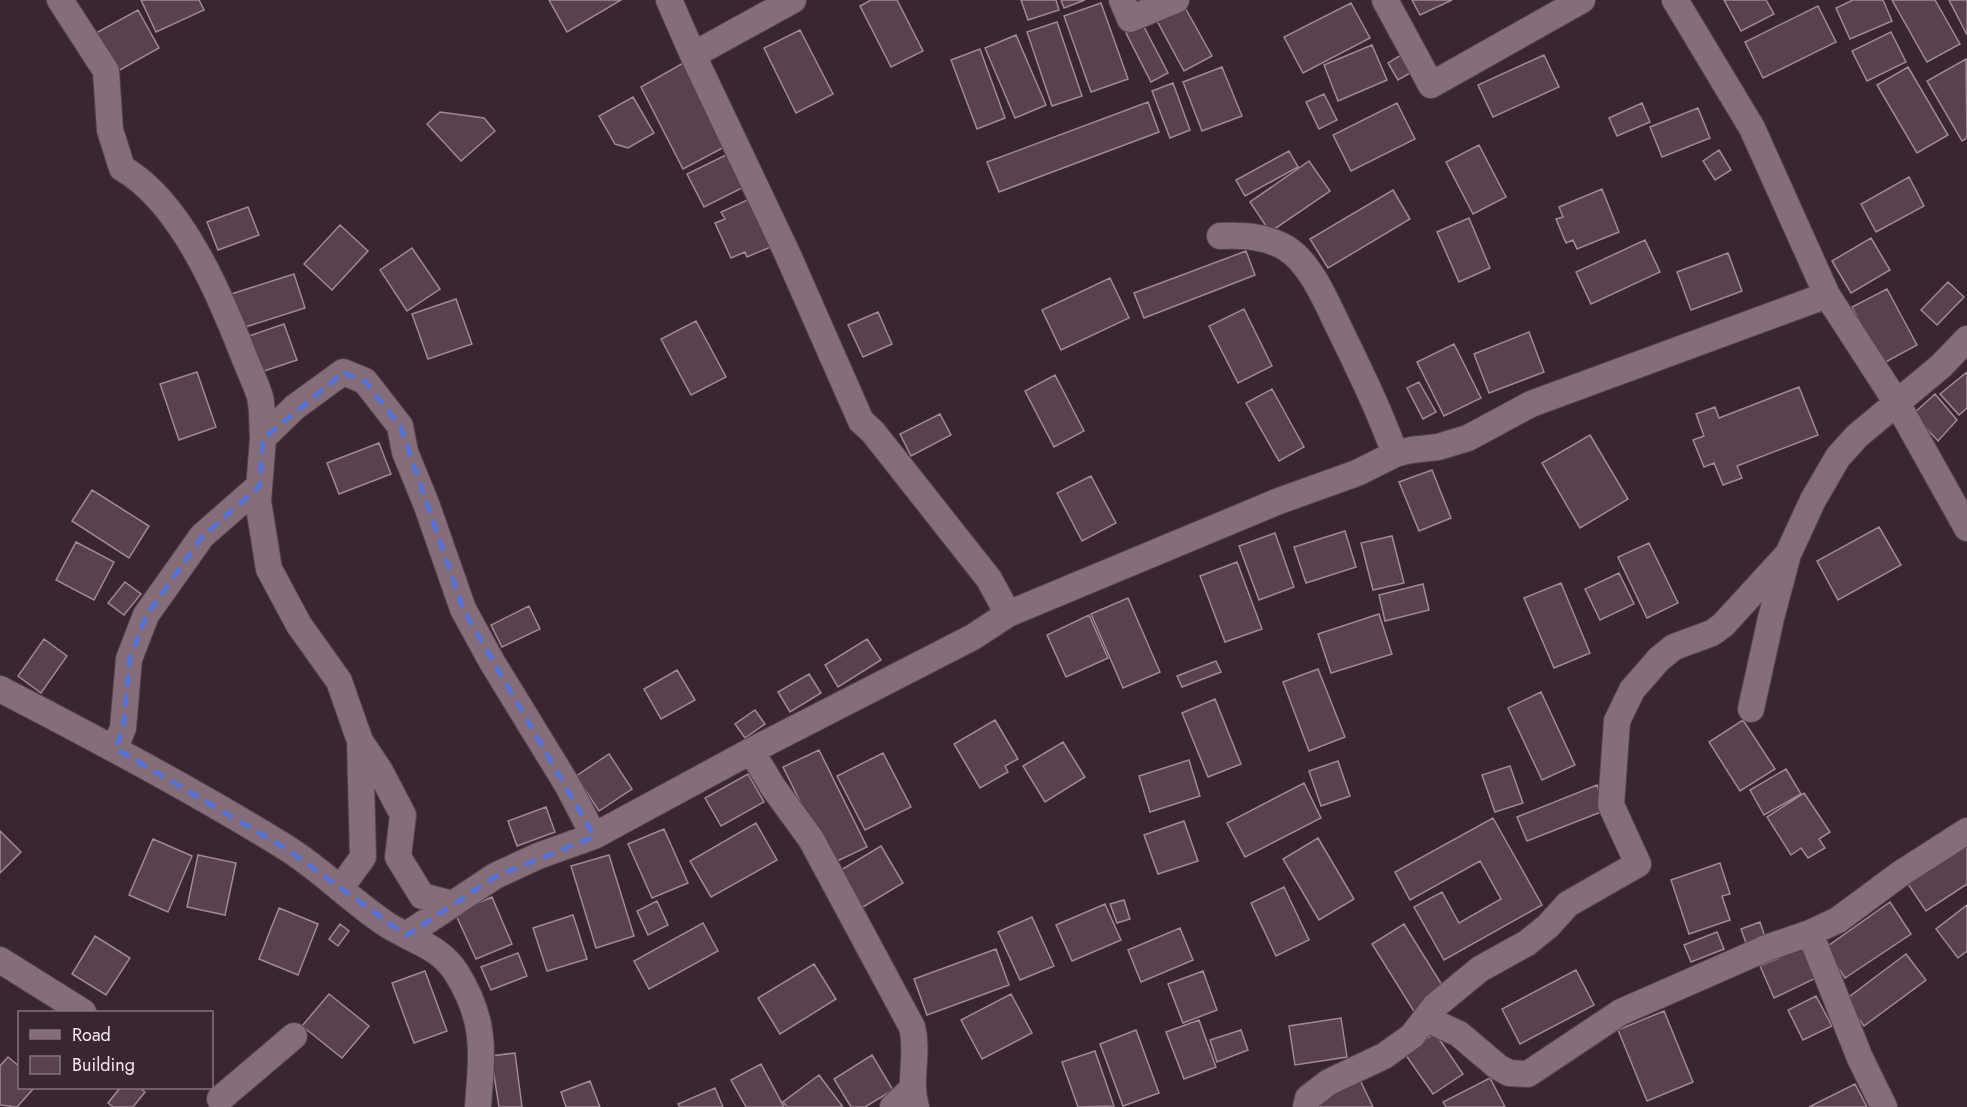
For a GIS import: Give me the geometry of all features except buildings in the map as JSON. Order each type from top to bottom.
[{"type":"street","points":[[60,0],[106,71],[110,130],[122,168],[137,177],[174,216],[210,277],[260,398],[263,438],[258,501],[269,569],[299,625],[339,681],[360,741],[380,771],[404,815],[398,857],[407,874],[422,896],[453,904]]},
{"type":"street","points":[[669,0],[787,253],[861,422],[873,432],[989,579],[1008,614]]},
{"type":"street","points":[[693,55],[793,0]]},
{"type":"street","points":[[1122,0],[1130,19],[1176,0]]},
{"type":"street","points":[[1385,0],[1431,85],[1582,0]]},
{"type":"street","points":[[1676,0],[1752,128],[1827,295],[1897,403],[1967,528]]},
{"type":"street","points":[[1220,236],[1240,235],[1261,238],[1286,248],[1301,261],[1321,291],[1381,416],[1395,454]]},
{"type":"street","points":[[406,935],[495,876],[538,856],[594,836],[751,751],[973,637],[1008,614],[1279,501],[1357,473],[1395,454],[1438,447],[1468,438],[1531,404],[1827,295]]},
{"type":"street","points":[[1751,709],[1788,554],[1813,500],[1838,457],[1857,436],[1941,366],[1967,339]]},
{"type":"street","points":[[263,438],[295,407],[343,372],[365,381],[399,426],[405,452],[427,506],[463,609],[492,662],[568,786],[594,836]]},
{"type":"street","points":[[115,748],[123,728],[129,659],[146,615],[202,537],[259,486]]},
{"type":"street","points":[[1306,1107],[1308,1098],[1329,1082],[1384,1056],[1412,1036],[1435,1006],[1480,969],[1527,943],[1548,926],[1568,904],[1638,864],[1611,805],[1617,721],[1632,690],[1659,659],[1674,647],[1712,633],[1722,625],[1788,554]]},
{"type":"street","points":[[0,689],[115,748],[288,849],[387,925],[437,951],[455,971],[475,1007],[483,1046],[478,1107]]},
{"type":"street","points":[[340,889],[363,857],[360,741]]},
{"type":"street","points":[[751,751],[773,787],[811,839],[912,1027],[916,1040],[915,1097],[892,1107]]},
{"type":"street","points":[[1427,1019],[1459,1034],[1498,1067],[1509,1073],[1528,1074],[1621,1012],[1769,947],[1810,933],[1838,920],[1900,874],[1967,831]]},
{"type":"street","points":[[1810,933],[1860,1058],[1884,1107]]},
{"type":"street","points":[[0,960],[81,1011]]},
{"type":"street","points":[[217,1098],[294,1036]]},
{"type":"highlighted area","points":[[343,372],[365,381],[400,426],[463,609],[594,836],[495,876],[406,935],[287,849],[115,748],[123,728],[129,659],[146,615],[202,536],[259,486],[263,438]]}]
